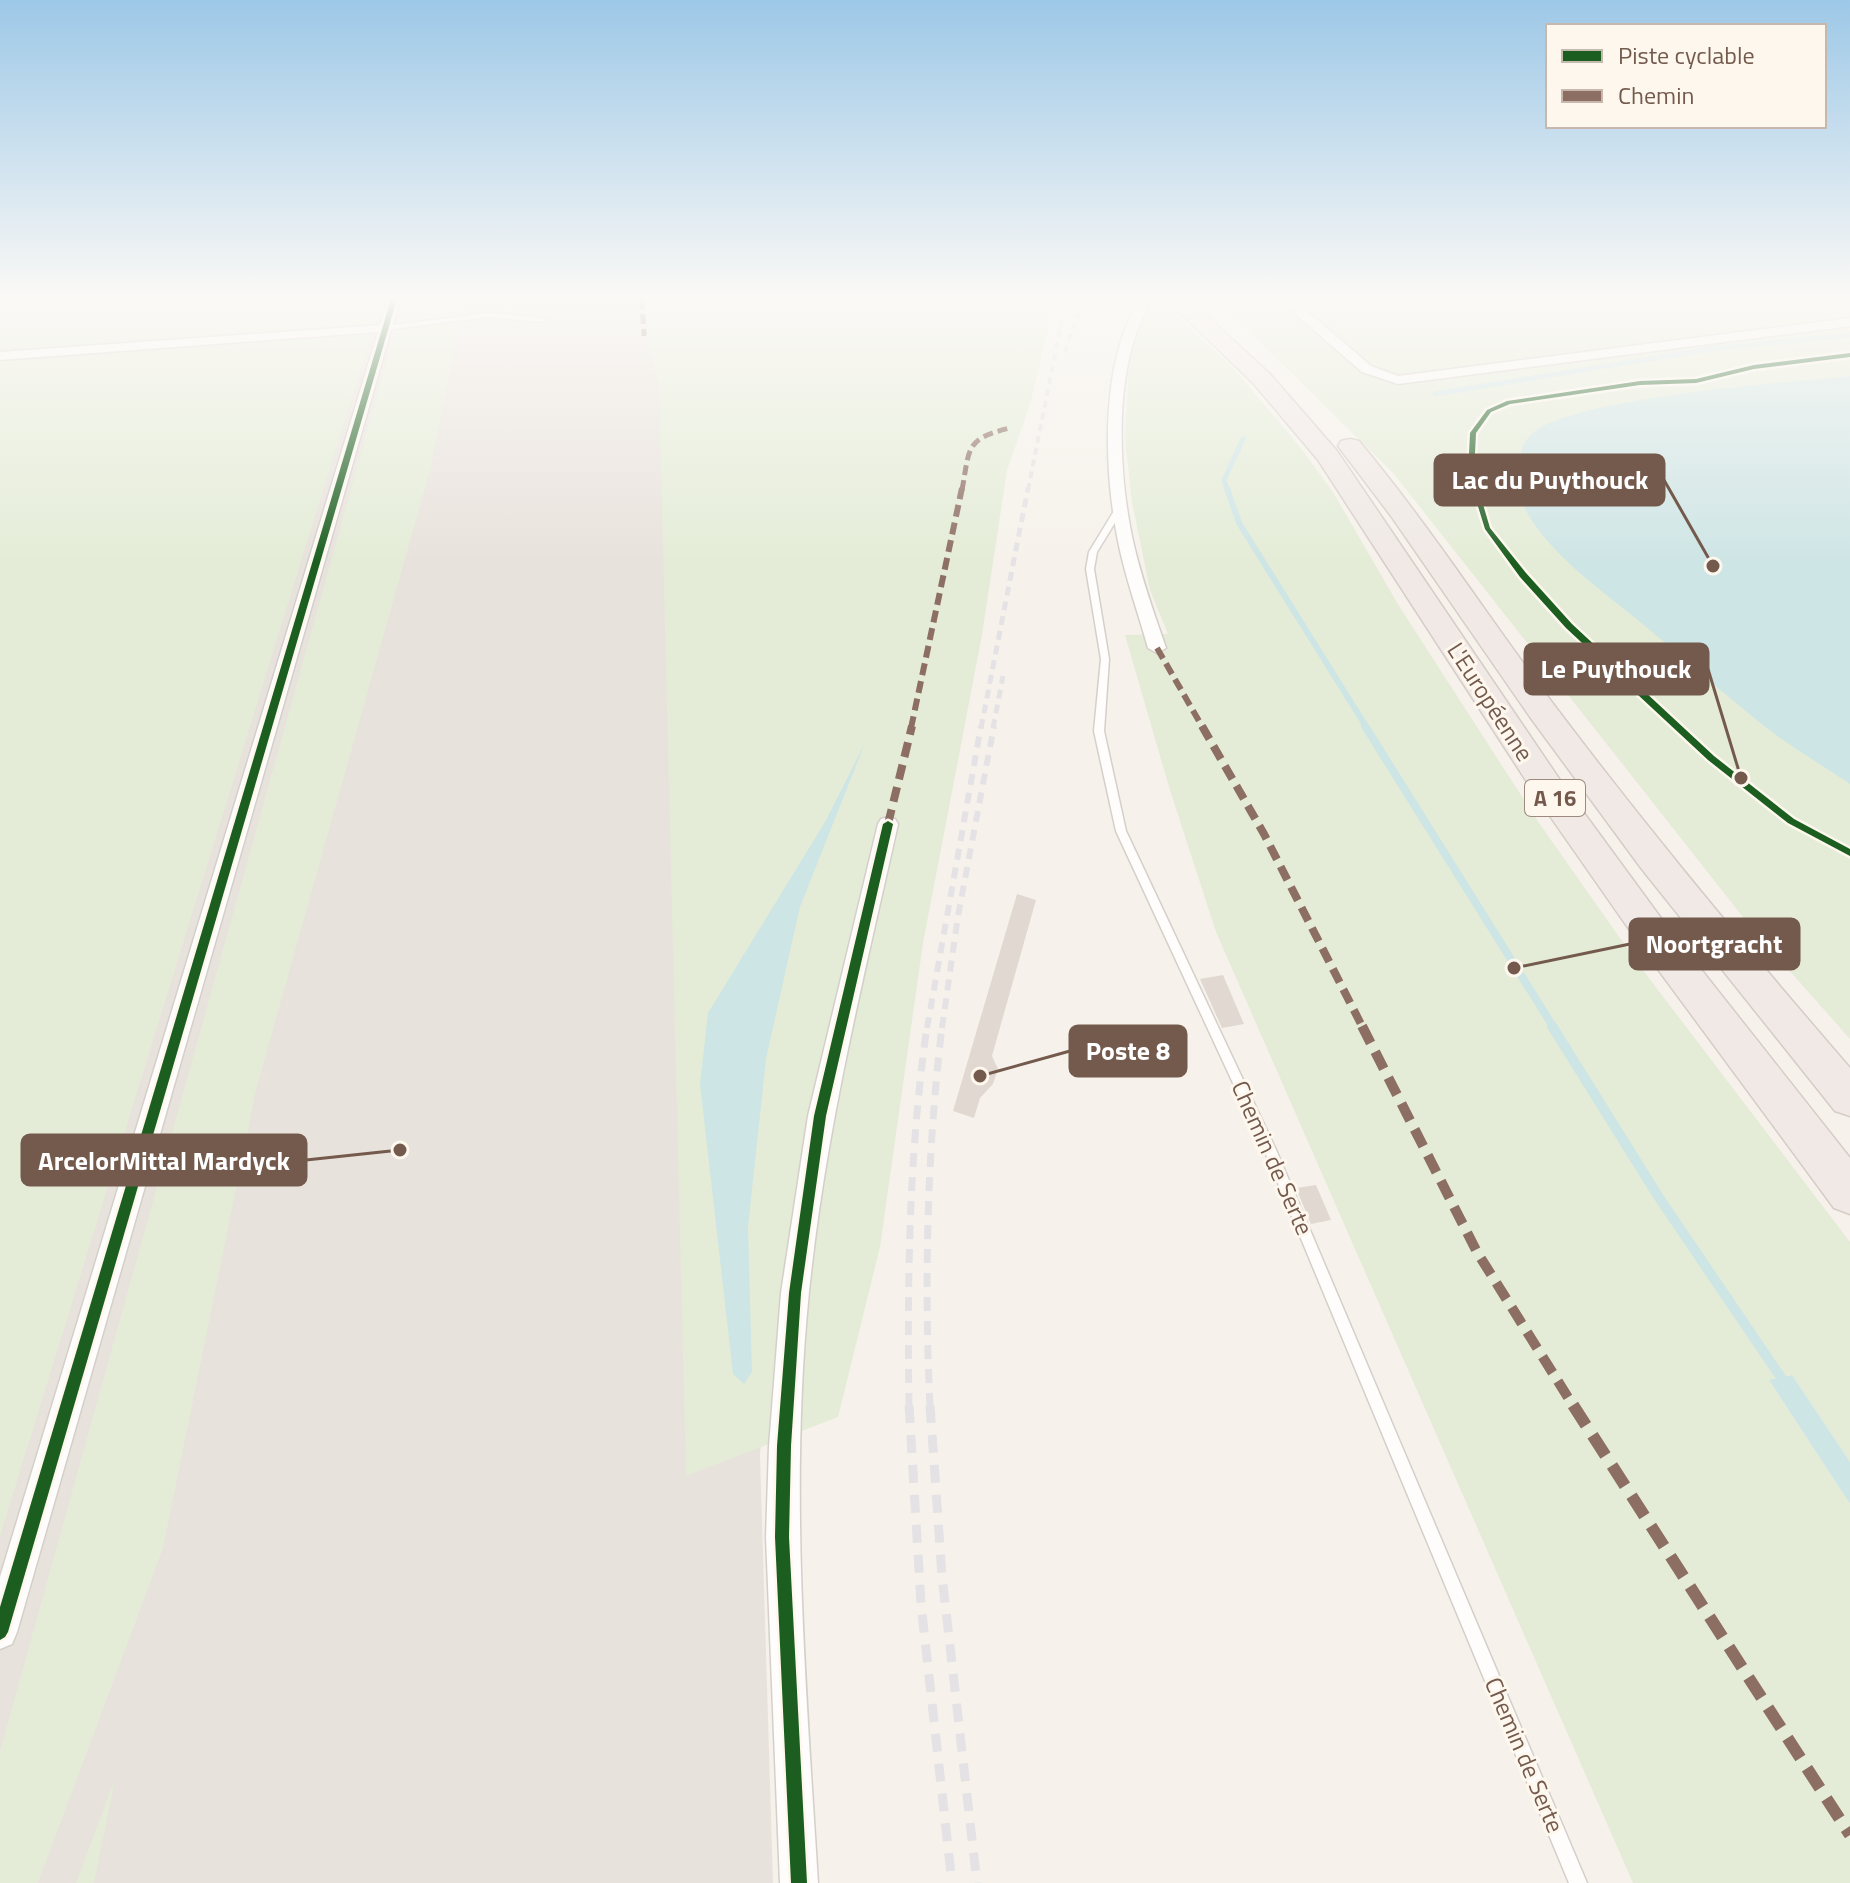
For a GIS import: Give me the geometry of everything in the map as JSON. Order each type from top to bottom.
[{"type":"highway","name":"L'Européenne","points":[[1270,387],[1328,456],[1380,530],[1487,700],[1598,860],[1850,1193]]},
{"type":"highway","name":"L'Européenne","points":[[1292,387],[1351,448],[1413,527],[1509,667],[1616,810],[1850,1098]]},
{"type":"street","points":[[0,1632],[368,387]]},
{"type":"street","points":[[1120,387],[1117,416],[1120,508],[1135,579],[1157,648]]},
{"type":"street","points":[[799,1883],[782,1537],[784,1446],[795,1293],[812,1159],[825,1087],[888,824]]},
{"type":"lane","name":"Chemin de Serte","points":[[1120,508],[1114,523],[1093,552],[1090,569],[1105,659],[1099,731],[1121,831],[1271,1152],[1578,1883]]},
{"type":"shaded area","points":[[0,387],[1010,387],[778,1261],[760,1455],[773,1883],[0,1883]]},
{"type":"shaded area","points":[[1850,387],[1850,784],[1764,726],[1565,560],[1529,516],[1521,497],[1518,476],[1520,454],[1530,436],[1551,423],[1586,411],[1631,402],[1732,388]]},
{"type":"shaded area","points":[[865,743],[800,907],[766,1059],[748,1227],[752,1372],[744,1384],[733,1374],[700,1084],[708,1013],[825,822]]},
{"type":"shaded area","points":[[1792,1375],[1850,1462],[1850,1504],[1769,1380]]},
{"type":"green space","points":[[0,387],[355,387],[0,1536]]},
{"type":"green space","points":[[380,387],[447,387],[431,466],[256,1090],[163,1548],[38,1883],[0,1883],[0,1751]]},
{"type":"green space","points":[[659,387],[1034,387],[1007,470],[982,635],[923,943],[880,1247],[838,1417],[686,1476]]},
{"type":"green space","points":[[1128,387],[1249,387],[1333,492],[1399,606],[1539,823],[1639,965],[1850,1242],[1850,1462],[1792,1375],[1769,1380],[1850,1504],[1850,1883],[1633,1883],[1216,932],[1169,787],[1125,635],[1168,634],[1150,590],[1132,502],[1125,438]]},
{"type":"green space","points":[[1306,387],[1850,387],[1850,1039],[1750,926],[1394,474]]},
{"type":"green space","points":[[115,1779],[94,1883],[76,1883]]},
{"type":"building","points":[[1017,894],[1036,900],[992,1056],[998,1069],[993,1084],[980,1098],[974,1118],[953,1111]]},
{"type":"building","points":[[1223,975],[1244,1024],[1222,1028],[1200,979]]},
{"type":"building","points":[[1316,1185],[1331,1220],[1311,1224],[1296,1188]]},
{"type":"waterway","points":[[1435,394],[1479,387]]},
{"type":"waterway","points":[[1227,490],[1224,480],[1243,439]]},
{"type":"waterway","points":[[1227,488],[1239,523],[1367,728]]},
{"type":"waterway","points":[[1365,726],[1554,1028]]},
{"type":"waterway","points":[[1552,1026],[1658,1196],[1786,1385]]},
{"type":"railway","points":[[1028,490],[1049,387]]},
{"type":"railway","points":[[981,728],[1028,488]]},
{"type":"railway","points":[[993,728],[1003,676]]},
{"type":"railway","points":[[927,1028],[981,726]]},
{"type":"railway","points":[[942,1028],[958,916],[994,726]]},
{"type":"railway","points":[[909,1407],[910,1216],[916,1121],[927,1026]]},
{"type":"railway","points":[[930,1407],[928,1216],[942,1026]]},
{"type":"railway","points":[[909,1405],[921,1604],[952,1883]]},
{"type":"railway","points":[[930,1405],[942,1576],[977,1883]]},
{"type":"marked path","points":[[888,824],[932,641],[970,448],[982,435],[1010,428]]},
{"type":"marked path","points":[[1157,648],[1264,834],[1477,1252],[1661,1546],[1850,1835]]},
{"type":"cycle path","points":[[0,1632],[368,387]]},
{"type":"cycle path","points":[[1613,387],[1509,402],[1489,411],[1473,433],[1471,474],[1487,528],[1523,575],[1569,626],[1711,758],[1791,821],[1850,853]]},
{"type":"cycle path","points":[[799,1883],[782,1537],[784,1446],[795,1293],[820,1116],[888,824]]},
{"type":"place","name":"Lac du Puythouck","points":[[1713,566]]},
{"type":"place","name":"Le Puythouck","points":[[1741,778]]},
{"type":"place","name":"Noortgracht","points":[[1514,968]]},
{"type":"place","name":"Poste 8","points":[[980,1076]]},
{"type":"place","name":"ArcelorMittal Mardyck","points":[[400,1150]]}]
